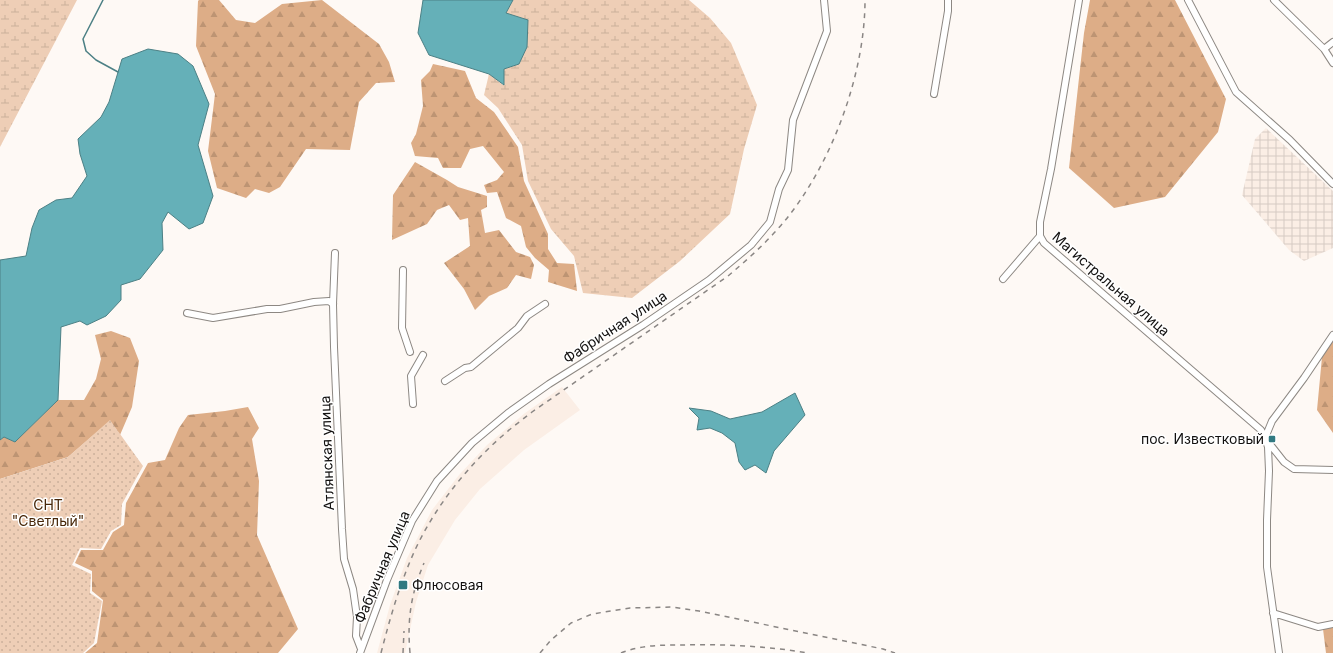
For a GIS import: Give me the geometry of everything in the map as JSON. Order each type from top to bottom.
[{"type":"street","name":"Фабричная улица","points":[[361,651],[387,580],[412,521],[437,481],[472,443],[508,413],[548,384],[643,325],[709,280],[751,246],[770,222],[779,189],[788,170],[793,120],[827,31],[824,0]]},
{"type":"street","points":[[934,94],[948,11],[948,0]]},
{"type":"street","name":"Магистральная улица","points":[[1079,0],[1051,169],[1040,222],[1040,236],[1044,243],[1261,430],[1268,447],[1267,567],[1279,653]]},
{"type":"street","points":[[1188,0],[1236,92],[1290,140],[1333,184]]},
{"type":"street","points":[[1274,0],[1324,49],[1333,63]]},
{"type":"street","points":[[1324,49],[1333,42]]},
{"type":"street","points":[[1003,279],[1040,236]]},
{"type":"street","name":"Атлянская улица","points":[[335,253],[333,304],[344,560],[352,589],[357,617],[356,636],[361,651]]},
{"type":"street","points":[[403,270],[402,328],[410,352]]},
{"type":"street","points":[[187,313],[214,318],[267,309],[280,309],[314,302],[329,301],[333,304]]},
{"type":"street","points":[[445,381],[465,368],[471,367],[518,328],[527,316],[545,304]]},
{"type":"street","points":[[1333,335],[1304,378],[1272,421],[1265,438],[1284,462],[1294,469],[1333,470]]},
{"type":"street","points":[[413,404],[411,376],[423,355]]},
{"type":"street","points":[[1273,614],[1318,627],[1333,624]]},
{"type":"shaded area","points":[[1266,128],[1333,191],[1333,248],[1304,261],[1289,250],[1242,195],[1255,139]]},
{"type":"shaded area","points":[[562,387],[580,410],[524,450],[480,489],[455,520],[428,565],[416,602],[405,653],[377,653],[390,605],[407,558],[432,510],[459,475],[487,445],[525,413]]},
{"type":"green space","points":[[0,0],[77,0],[0,147]]},
{"type":"green space","points":[[199,0],[219,0],[236,20],[255,23],[282,4],[322,0],[379,44],[389,62],[395,82],[376,83],[359,102],[350,150],[306,149],[280,187],[269,193],[255,189],[246,198],[217,188],[208,151],[215,94],[196,46]]},
{"type":"green space","points":[[513,0],[689,0],[710,18],[731,43],[757,105],[744,149],[730,214],[680,261],[632,298],[583,293],[574,256],[551,229],[528,181],[522,145],[498,108],[484,95],[489,74],[503,85],[504,69],[519,64],[506,13]]},
{"type":"green space","points":[[1090,0],[1175,0],[1226,99],[1218,132],[1165,197],[1114,208],[1069,168],[1084,33]]},
{"type":"green space","points":[[433,64],[465,71],[476,98],[494,112],[518,147],[524,181],[548,234],[548,249],[557,263],[574,264],[577,291],[548,282],[549,270],[535,258],[526,247],[521,226],[506,218],[497,192],[487,193],[484,185],[497,180],[504,172],[483,146],[470,149],[461,168],[443,168],[438,158],[415,156],[411,143],[416,134],[423,106],[421,80],[430,71]]},
{"type":"green space","points":[[415,162],[458,187],[487,196],[487,207],[481,210],[485,233],[499,230],[516,252],[530,257],[534,265],[531,279],[516,275],[507,288],[489,296],[475,310],[464,289],[444,263],[470,246],[468,218],[460,220],[449,205],[437,210],[427,224],[392,240],[393,195]]},
{"type":"green space","points":[[111,331],[130,338],[139,361],[132,407],[120,435],[110,421],[68,457],[0,479],[0,440],[4,437],[15,442],[58,400],[84,400],[96,379],[101,359],[95,335]]},
{"type":"green space","points":[[1333,341],[1333,433],[1317,410],[1322,357]]},
{"type":"green space","points":[[248,407],[259,428],[252,439],[259,481],[257,535],[298,629],[278,653],[85,653],[97,643],[103,600],[92,591],[92,571],[75,563],[81,550],[103,550],[113,532],[124,525],[126,503],[148,463],[165,460],[179,428],[188,415]]},
{"type":"green space","name":"СНТ \"Светлый\"","points":[[110,420],[143,466],[122,504],[121,525],[111,531],[101,549],[80,548],[72,565],[91,574],[90,593],[102,601],[94,643],[83,653],[0,653],[0,479],[68,457]]},
{"type":"green space","points":[[1333,625],[1333,653],[1326,653],[1323,629]]},
{"type":"water","points":[[423,0],[513,0],[506,13],[528,20],[527,47],[519,64],[504,69],[504,85],[489,74],[429,55],[418,33]]},
{"type":"water","points":[[148,49],[178,54],[193,66],[209,104],[198,145],[213,196],[203,223],[189,229],[168,212],[162,223],[163,250],[140,279],[121,285],[121,300],[106,316],[87,325],[80,321],[61,327],[58,400],[15,442],[4,437],[0,440],[0,260],[26,256],[32,228],[39,210],[56,200],[72,198],[87,176],[80,154],[78,139],[101,117],[109,102],[122,59]]},
{"type":"water","points":[[795,393],[805,415],[774,451],[766,473],[755,465],[745,470],[739,462],[735,443],[722,433],[710,428],[697,430],[699,418],[689,408],[711,411],[730,419],[762,412]]},
{"type":"waterway","points":[[103,0],[83,39],[86,51],[96,60],[118,72]]},
{"type":"railway","points":[[381,653],[405,575],[423,534],[452,489],[488,449],[532,412],[728,276],[783,223],[816,175],[842,118],[852,88],[859,58],[865,0]]},
{"type":"railway","points":[[410,653],[409,629],[411,607],[416,585],[424,563]]},
{"type":"railway","points":[[540,653],[551,640],[571,623],[592,614],[630,608],[672,607],[699,611],[883,649],[895,653]]},
{"type":"railway","points":[[403,653],[404,631]]},
{"type":"railway","points":[[621,653],[636,648],[667,645],[730,645],[808,653]]},
{"type":"place","name":"пос. Известковый","points":[[1272,439]]},
{"type":"place","name":"Флюсовая","points":[[403,585]]}]
